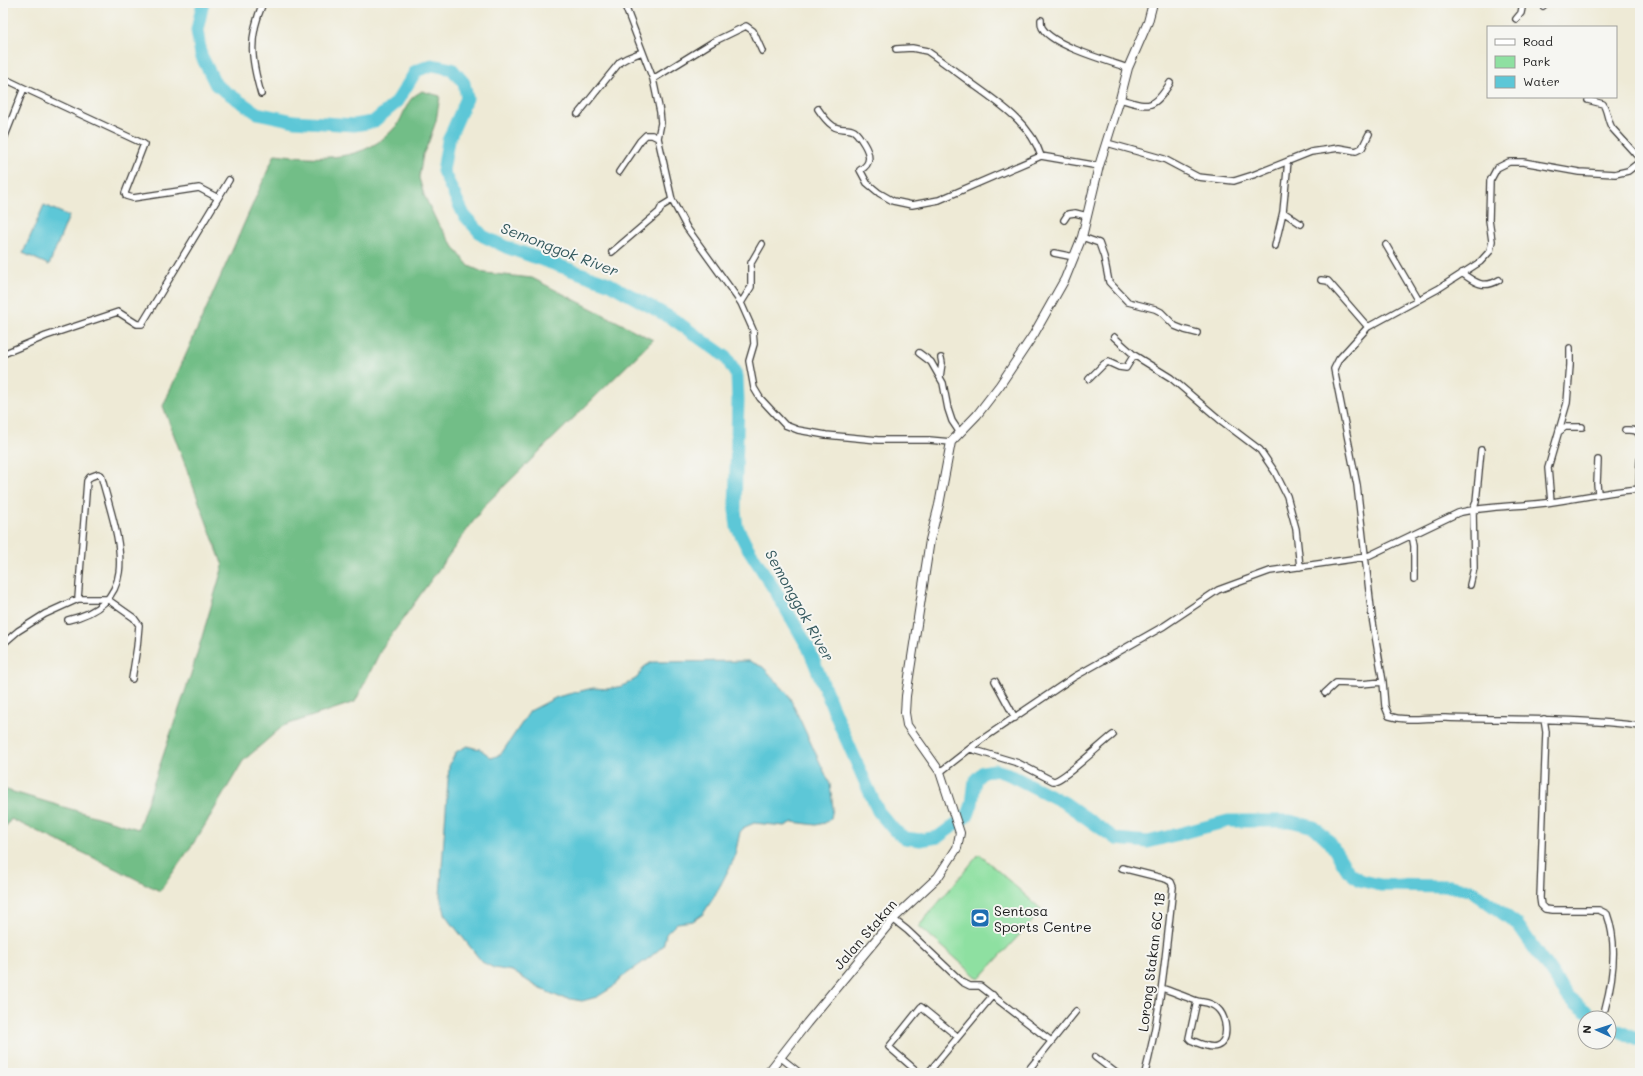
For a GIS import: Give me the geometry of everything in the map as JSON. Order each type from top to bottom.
[{"type":"main road","points":[[951,442],[977,415],[1000,385],[1034,334],[1065,279],[1082,238],[1099,166],[1128,68],[1148,22],[1153,3]]},
{"type":"main road","name":"Jalan Stakan","points":[[768,1073],[893,919],[938,876],[957,848],[960,833],[940,772],[907,725],[905,713],[906,696],[930,540],[939,505],[951,442]]},
{"type":"street","points":[[261,94],[254,69],[252,40],[256,19],[263,3]]},
{"type":"street","points":[[624,3],[653,79],[661,123],[658,138],[672,200],[691,234],[741,303],[753,330],[754,344],[749,361],[754,388],[760,398],[784,425],[798,430],[826,435],[878,440],[928,440],[951,442]]},
{"type":"street","points":[[1516,19],[1521,13],[1523,3]]},
{"type":"street","points":[[1041,20],[1042,29],[1047,34],[1068,47],[1128,68]]},
{"type":"street","points":[[653,79],[713,42],[746,26],[753,30],[762,51]]},
{"type":"street","points":[[896,49],[912,48],[926,51],[996,101],[1025,127],[1038,146],[1041,156]]},
{"type":"street","points":[[578,114],[620,62],[642,52]]},
{"type":"street","points":[[3,78],[144,144],[125,194],[126,196],[133,198],[199,188],[218,198]]},
{"type":"street","points":[[1120,99],[1144,106],[1150,105],[1164,93],[1170,84]]},
{"type":"street","points":[[3,142],[24,88]]},
{"type":"street","points":[[1588,100],[1603,104],[1607,111],[1608,122],[1640,160],[1637,164],[1628,171],[1615,174],[1579,172],[1523,162],[1509,162],[1497,168],[1490,181],[1489,220],[1492,241],[1490,252],[1480,262],[1418,300],[1368,327],[1339,359],[1334,369],[1357,485],[1372,617],[1383,682],[1385,706],[1389,716],[1399,720],[1435,717],[1544,719],[1602,721],[1640,726]]},
{"type":"street","points":[[818,109],[832,126],[839,129],[849,129],[854,131],[860,138],[869,152],[870,160],[865,167],[860,170],[867,184],[893,201],[912,205],[939,200],[1041,156],[1099,166]]},
{"type":"street","points":[[1107,143],[1164,159],[1198,177],[1234,181],[1311,152],[1339,148],[1356,151],[1362,148],[1369,134]]},
{"type":"street","points":[[619,172],[640,141],[646,135],[652,135],[658,138]]},
{"type":"street","points":[[1275,246],[1283,212],[1288,161]]},
{"type":"street","points":[[3,354],[46,336],[118,312],[137,324],[142,324],[229,180]]},
{"type":"street","points":[[612,252],[659,212],[662,206],[672,200]]},
{"type":"street","points":[[1283,212],[1301,224]]},
{"type":"street","points":[[1064,220],[1068,214],[1072,213],[1087,216]]},
{"type":"street","points":[[1082,238],[1099,243],[1110,282],[1114,289],[1128,302],[1155,309],[1161,312],[1175,326],[1197,333]]},
{"type":"street","points":[[741,303],[751,287],[751,263],[762,244]]},
{"type":"street","points":[[1386,245],[1418,300]]},
{"type":"street","points":[[1054,253],[1074,257]]},
{"type":"street","points":[[1462,273],[1472,281],[1479,284],[1490,285],[1499,280]]},
{"type":"street","points":[[1321,280],[1328,281],[1368,327]]},
{"type":"street","points":[[1114,337],[1134,355],[1171,378],[1219,419],[1260,450],[1275,472],[1288,496],[1296,529],[1300,567]]},
{"type":"street","points":[[1551,502],[1548,468],[1567,403],[1570,348]]},
{"type":"street","points":[[919,353],[931,362],[940,377],[943,383],[948,409],[952,420],[960,433]]},
{"type":"street","points":[[1089,379],[1108,362],[1119,367],[1126,368],[1134,355]]},
{"type":"street","points":[[940,377],[942,363],[941,358]]},
{"type":"street","points":[[1560,431],[1565,427],[1582,427]]},
{"type":"street","points":[[1625,430],[1635,430],[1639,433],[1640,437]]},
{"type":"street","points":[[1470,586],[1474,568],[1473,510],[1476,502],[1481,450]]},
{"type":"street","points":[[1598,460],[1598,493]]},
{"type":"street","points":[[940,772],[981,740],[1074,677],[1164,626],[1218,590],[1270,571],[1366,557],[1458,513],[1473,510],[1551,502],[1598,493],[1640,489],[1640,460]]},
{"type":"street","points":[[68,620],[83,616],[98,608],[113,594],[120,574],[118,545],[100,475],[96,474],[88,478],[87,481],[78,599]]},
{"type":"street","points":[[1412,535],[1414,542],[1414,579]]},
{"type":"street","points":[[3,644],[18,631],[45,614],[78,599],[107,599],[134,618],[139,625],[132,679]]},
{"type":"street","points":[[995,681],[1015,718]]},
{"type":"street","points":[[1325,692],[1336,683],[1361,684],[1383,682]]},
{"type":"street","points":[[1544,719],[1546,732],[1540,898],[1541,905],[1545,909],[1599,910],[1607,914],[1612,927],[1613,958],[1610,991],[1605,1009]]},
{"type":"street","points":[[971,749],[1018,763],[1053,780],[1058,780],[1068,774],[1113,735]]},
{"type":"street","name":"Lorong Stakan 6C 1B","points":[[1122,868],[1166,879],[1171,882],[1173,887],[1162,988],[1153,1042],[1145,1073]]},
{"type":"street","points":[[893,919],[907,930],[962,982],[970,986],[980,986],[1051,1041]]},
{"type":"street","points":[[1162,988],[1197,1001],[1208,1002],[1217,1008],[1223,1017],[1226,1028],[1223,1041],[1218,1046],[1212,1047],[1189,1038],[1197,1001]]},
{"type":"street","points":[[928,1073],[992,995]]},
{"type":"street","points":[[919,1073],[889,1047],[921,1007],[958,1037]]},
{"type":"street","points":[[1026,1073],[1076,1011]]},
{"type":"street","points":[[780,1057],[800,1073]]},
{"type":"street","points":[[1095,1057],[1116,1073]]},
{"type":"green space","points":[[422,91],[440,96],[436,121],[423,154],[419,178],[424,195],[437,222],[469,266],[485,273],[532,278],[653,340],[485,505],[382,648],[355,702],[283,726],[243,761],[199,835],[160,891],[11,819],[3,831],[3,789],[138,829],[191,674],[223,566],[163,406],[275,154],[308,157],[340,156],[356,153],[371,147],[384,138],[397,125],[410,101]]},
{"type":"green space","name":"Sentosa Sports Centre","points":[[979,854],[1042,910],[979,979],[919,926]]},
{"type":"water","points":[[44,205],[69,216],[49,265],[23,253]]},
{"type":"water","points":[[749,661],[763,667],[788,694],[830,784],[833,808],[831,818],[825,823],[816,825],[793,822],[785,826],[754,823],[745,827],[740,832],[734,859],[717,892],[703,914],[693,921],[677,923],[666,934],[663,946],[621,978],[613,987],[597,997],[582,1001],[559,997],[539,988],[512,971],[494,968],[482,962],[446,916],[440,896],[449,766],[456,752],[467,746],[480,749],[492,758],[501,754],[530,711],[557,697],[593,688],[607,689],[623,686],[637,678],[644,667],[652,662]]},
{"type":"waterway","name":"Semonggok River","points":[[203,3],[197,30],[201,55],[216,85],[257,113],[294,121],[354,125],[373,122],[396,103],[416,71],[432,65],[452,69],[464,83],[467,98],[448,141],[443,171],[464,215],[483,236],[506,247],[608,283],[673,319],[726,357],[737,376],[738,400],[735,510],[737,527],[746,545],[776,592],[808,647],[839,723],[878,811],[894,830],[905,838],[920,840],[938,837],[968,815],[972,804],[975,780],[983,772],[995,770],[1008,774],[1065,803],[1116,839],[1148,842],[1228,821],[1290,821],[1314,827],[1329,841],[1348,871],[1359,880],[1380,885],[1449,886],[1471,890],[1517,924],[1569,998],[1585,1010]]},
{"type":"waterway","name":"Semonggok River","points":[[1617,1030],[1640,1041]]},
{"type":"place","name":"Sentosa Sports Centre","points":[[980,918]]}]
